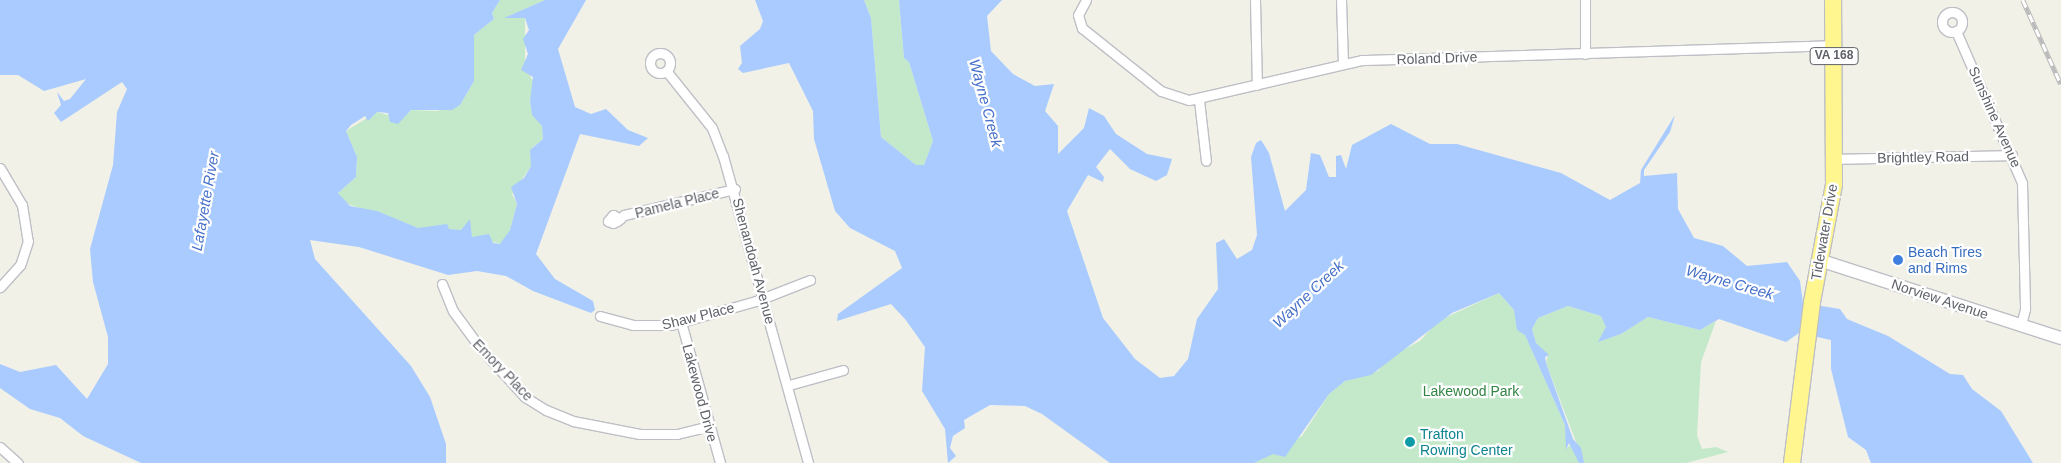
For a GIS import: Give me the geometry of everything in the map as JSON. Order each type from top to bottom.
[{"type":"highway","name":"Tidewater Drive","points":[[1792,463],[1812,302],[1835,160],[1833,0]]},
{"type":"street","name":"Roland Drive","points":[[1086,0],[1078,15],[1082,28],[1162,91],[1199,100],[1343,63],[1834,45]]},
{"type":"street","points":[[1255,0],[1257,85]]},
{"type":"street","points":[[1341,0],[1343,63]]},
{"type":"street","points":[[1585,0],[1585,54]]},
{"type":"street","name":"Sunshine Avenue","points":[[1956,31],[2012,155],[2022,183],[2025,310],[2021,325]]},
{"type":"street","name":"Shenandoah Avenue","points":[[668,73],[712,128],[734,189],[789,385],[808,463]]},
{"type":"street","points":[[1199,100],[1206,161]]},
{"type":"street","name":"Brightley Road","points":[[1835,160],[2012,155]]},
{"type":"street","points":[[0,168],[22,205],[28,241],[20,265],[0,287]]},
{"type":"street","name":"Pamela Place","points":[[620,219],[734,189]]},
{"type":"street","name":"Norview Avenue","points":[[1819,260],[2061,338]]},
{"type":"street","name":"Shaw Place","points":[[600,316],[646,326],[681,322],[810,280]]},
{"type":"street","name":"Emory Place","points":[[442,284],[453,311],[481,350],[525,397],[546,410],[573,421],[640,434],[677,434],[709,426]]},
{"type":"street","name":"Lakewood Drive","points":[[681,322],[720,463]]},
{"type":"street","points":[[789,385],[843,370]]},
{"type":"street","points":[[0,447],[18,463]]},
{"type":"green space","points":[[500,0],[545,0],[507,17],[525,17],[525,66],[534,83],[530,101],[532,114],[542,126],[543,139],[532,148],[531,166],[512,194],[517,204],[510,230],[501,244],[472,237],[470,223],[461,230],[418,228],[345,203],[338,193],[356,177],[357,157],[346,131],[377,112],[402,119],[411,110],[437,111],[460,105],[474,81],[474,35],[494,19],[492,13]]},
{"type":"green space","points":[[864,0],[899,0],[904,58],[909,62],[933,141],[924,165],[916,165],[881,137],[871,18]]},
{"type":"green space","name":"Lakewood Park","points":[[1499,293],[1514,310],[1565,425],[1567,448],[1571,444],[1579,463],[1254,463],[1302,436],[1329,394],[1345,381],[1378,371],[1386,359],[1420,341],[1438,321]]},
{"type":"green space","points":[[1568,306],[1601,316],[1607,327],[1599,341],[1621,334],[1648,317],[1700,330],[1716,321],[1701,362],[1697,435],[1702,449],[1716,447],[1728,452],[1686,463],[1584,463],[1546,363],[1548,355],[1536,343],[1532,329],[1538,318]]},
{"type":"water","name":"Lafayette River","points":[[0,0],[500,0],[492,13],[494,19],[474,35],[474,81],[460,105],[452,110],[411,110],[398,124],[390,122],[388,113],[377,112],[368,121],[365,116],[351,125],[346,131],[357,157],[356,177],[338,193],[350,206],[377,211],[418,228],[447,224],[449,229],[461,230],[470,219],[472,237],[489,234],[493,243],[500,244],[510,230],[517,204],[511,187],[524,178],[531,166],[530,150],[543,139],[542,126],[532,115],[530,101],[533,77],[521,70],[528,54],[523,39],[529,30],[525,18],[504,18],[545,0],[586,0],[558,49],[575,107],[591,114],[606,109],[628,130],[648,138],[639,146],[580,134],[536,254],[555,279],[593,301],[595,310],[591,313],[533,291],[506,276],[477,271],[448,275],[359,247],[310,240],[315,259],[411,366],[430,397],[446,444],[446,463],[141,463],[83,436],[60,418],[30,409],[0,388],[0,364],[20,372],[56,365],[87,399],[108,364],[108,337],[93,282],[90,249],[113,165],[117,112],[127,89],[122,82],[61,122],[54,113],[61,105],[57,92],[64,101],[70,99],[86,79],[44,91],[18,75],[0,75]]},
{"type":"water","name":"Wayne Creek","points":[[755,0],[864,0],[871,18],[881,137],[916,165],[924,165],[933,141],[909,62],[904,58],[899,0],[1002,0],[987,16],[991,51],[1013,74],[1035,86],[1054,84],[1045,111],[1058,126],[1058,154],[1084,128],[1089,108],[1104,116],[1116,134],[1147,154],[1172,159],[1167,175],[1156,181],[1130,169],[1110,149],[1096,167],[1104,177],[1103,182],[1088,175],[1067,211],[1103,318],[1135,359],[1160,378],[1174,376],[1188,359],[1197,319],[1218,289],[1216,243],[1224,239],[1237,259],[1252,250],[1257,235],[1251,157],[1256,143],[1261,140],[1269,153],[1285,211],[1306,190],[1311,153],[1320,155],[1329,177],[1336,177],[1336,156],[1341,155],[1346,169],[1352,145],[1391,124],[1430,144],[1457,144],[1561,173],[1610,200],[1640,183],[1641,170],[1675,115],[1670,132],[1644,170],[1644,176],[1677,173],[1678,209],[1694,238],[1723,246],[1747,266],[1787,262],[1800,281],[1803,303],[1840,309],[1847,319],[1888,336],[1950,374],[1963,375],[1972,389],[2001,411],[2033,463],[1871,463],[1866,450],[1848,437],[1831,369],[1831,340],[1799,333],[1786,342],[1719,319],[1700,330],[1648,317],[1621,334],[1598,342],[1606,327],[1601,316],[1568,306],[1538,318],[1532,329],[1536,343],[1549,355],[1545,357],[1546,363],[1573,439],[1581,448],[1584,463],[1579,463],[1569,443],[1566,450],[1565,425],[1525,335],[1517,330],[1514,310],[1499,293],[1452,313],[1371,375],[1345,381],[1329,394],[1285,457],[1273,454],[1254,463],[1110,463],[1042,414],[1025,406],[990,405],[964,420],[965,428],[953,436],[950,448],[956,456],[948,463],[945,429],[922,391],[925,347],[905,319],[891,304],[837,321],[838,314],[902,268],[895,251],[850,228],[835,211],[814,139],[813,111],[789,63],[743,73],[738,69],[742,63],[740,46],[760,29],[763,21]]},
{"type":"railway","points":[[2023,0],[2061,84]]},
{"type":"place","name":"Beach Tires and Rims","points":[[1898,260]]},
{"type":"place","name":"Trafton Rowing Center","points":[[1410,442]]}]
